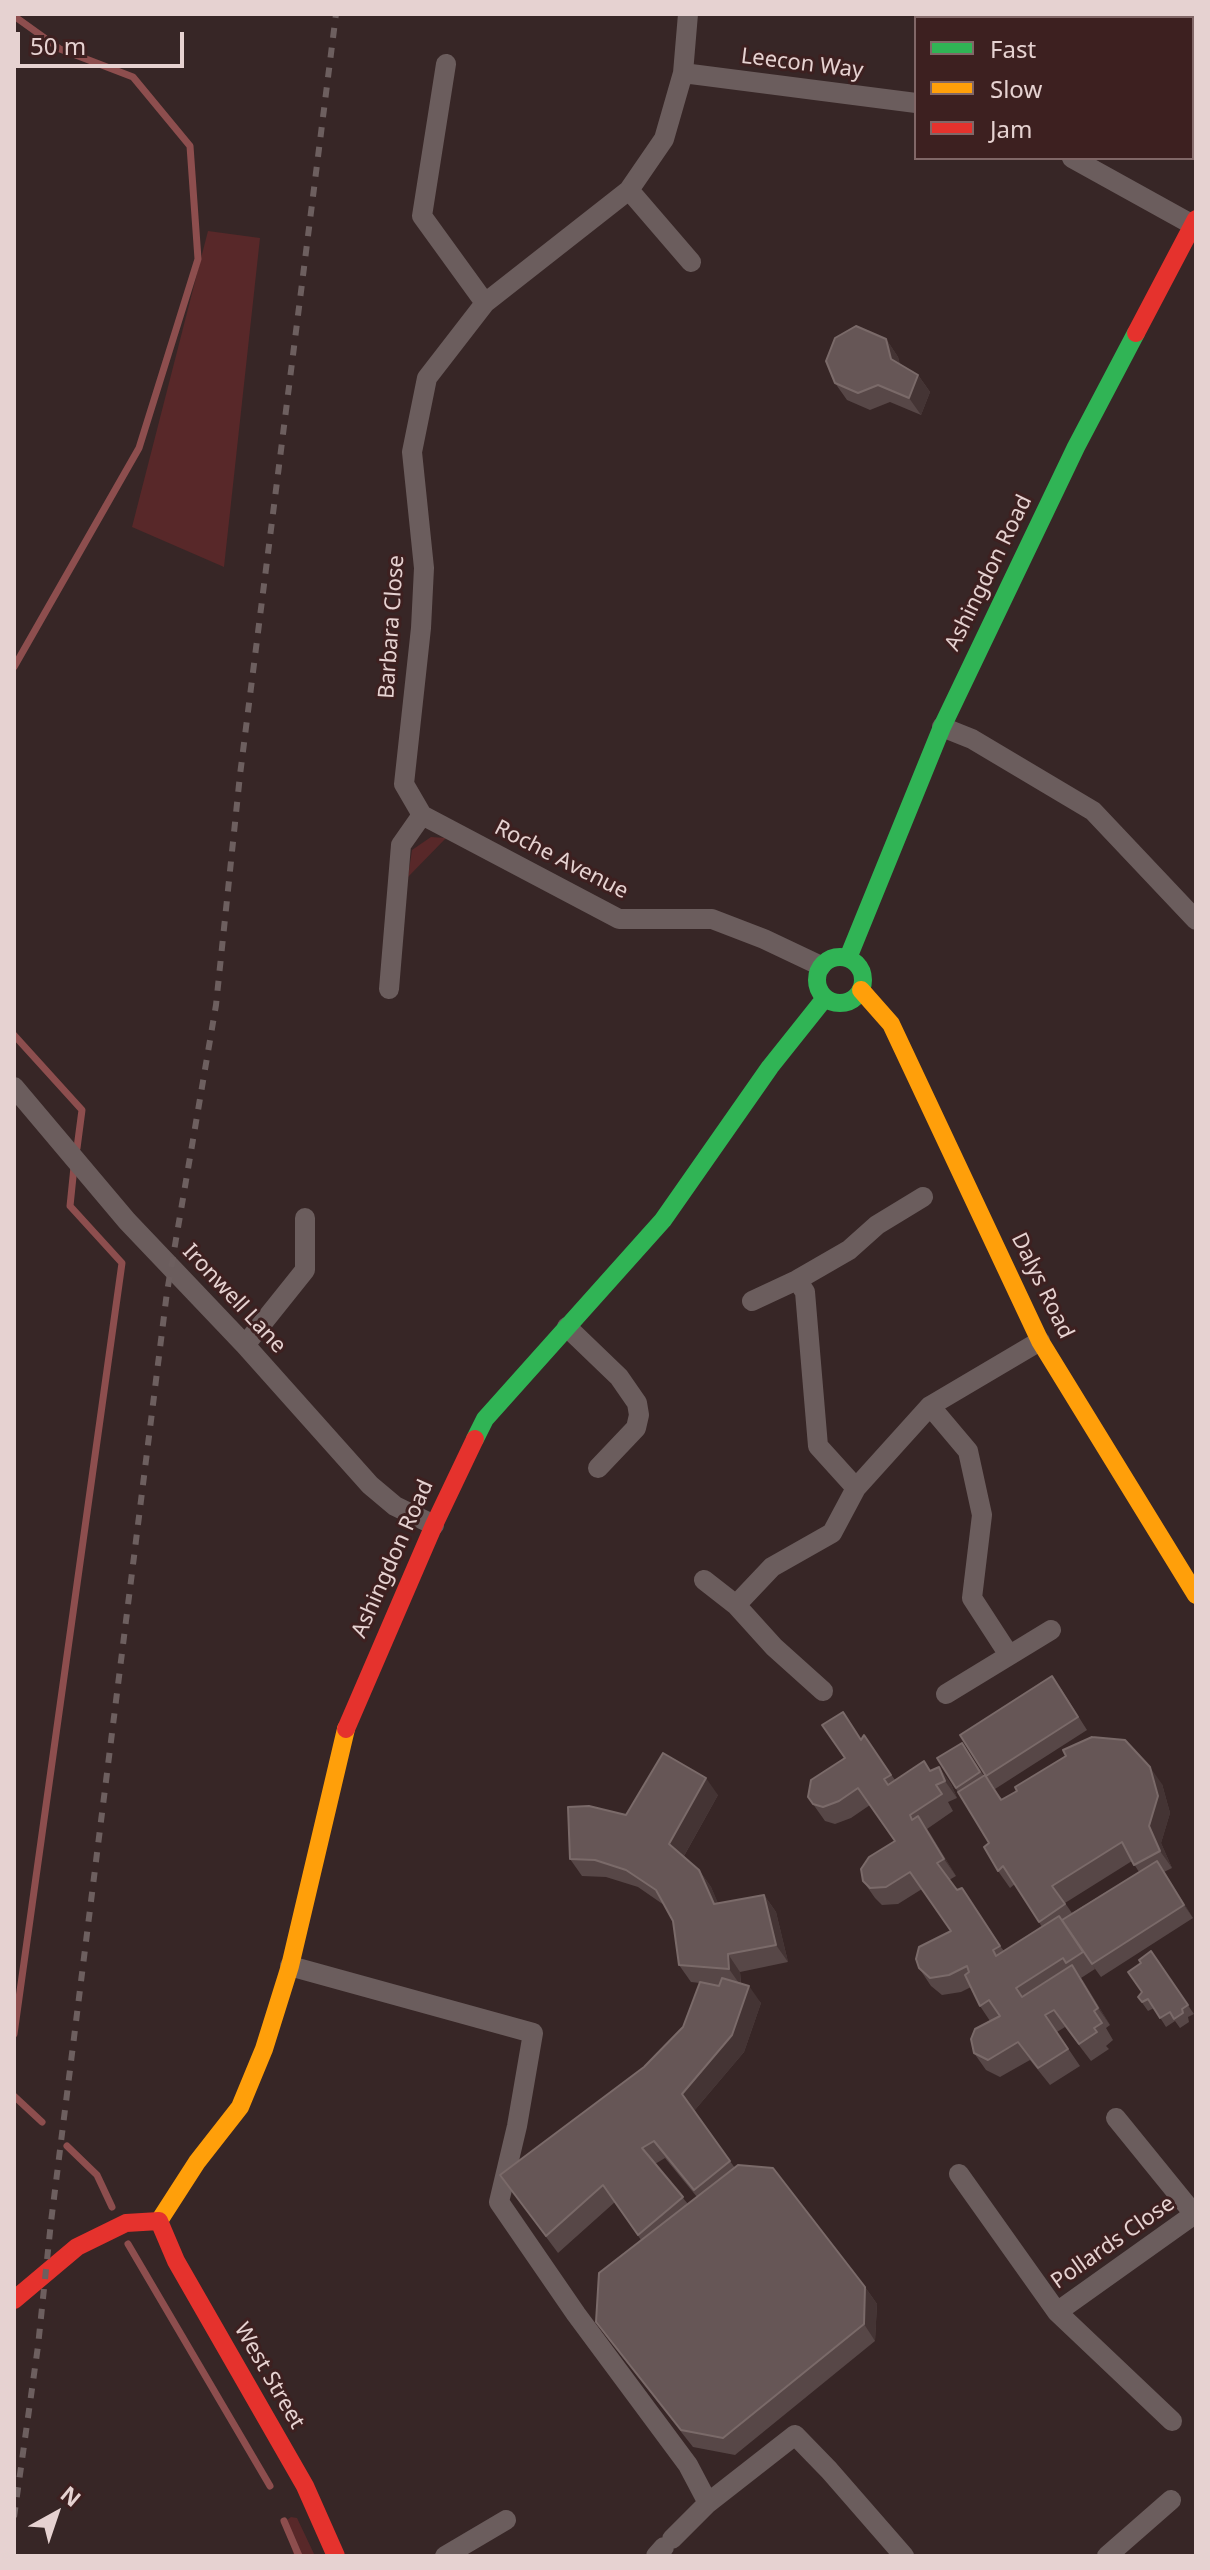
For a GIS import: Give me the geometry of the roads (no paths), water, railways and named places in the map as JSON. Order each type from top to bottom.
[{"type":"street","name":"Barbara Close","points":[[422,815],[404,784],[421,628],[424,568],[412,452],[427,378],[485,303],[629,190],[664,139],[683,73],[688,14]]},
{"type":"street","points":[[446,64],[422,216],[485,303]]},
{"type":"street","name":"Leecon Way","points":[[683,73],[914,103]]},
{"type":"street","points":[[1076,160],[1194,222]]},
{"type":"street","points":[[629,190],[691,262]]},
{"type":"street","name":"Ashingdon Road","points":[[848,958],[942,727],[1076,447],[1194,222]]},
{"type":"street","points":[[942,727],[972,739],[1093,811],[1196,920]]},
{"type":"street","points":[[389,989],[401,845],[422,815]]},
{"type":"street","name":"Roche Avenue","points":[[422,815],[619,919],[712,919],[821,966]]},
{"type":"street","points":[[833,957],[848,958],[863,975],[861,990],[844,1003],[830,1001],[820,993],[816,979],[821,966],[833,957]]},
{"type":"street","name":"Dalys Road","points":[[861,990],[891,1024],[1040,1341],[1196,1595]]},
{"type":"street","name":"Ashingdon Road","points":[[159,2221],[197,2162],[240,2107],[264,2049],[290,1966],[348,1721],[434,1525],[485,1419],[663,1220],[770,1067],[825,998]]},
{"type":"street","name":"Ironwell Lane","points":[[14,1087],[127,1221],[245,1345],[370,1485],[395,1506],[434,1525]]},
{"type":"street","points":[[752,1301],[849,1250],[877,1225],[923,1197]]},
{"type":"street","points":[[245,1345],[305,1270],[305,1218]]},
{"type":"street","points":[[797,1280],[805,1292],[818,1446],[856,1488]]},
{"type":"street","points":[[567,1327],[619,1377],[637,1403],[639,1415],[636,1428],[598,1468]]},
{"type":"street","points":[[736,1605],[772,1567],[832,1533],[856,1488],[930,1406],[1040,1341]]},
{"type":"street","points":[[930,1406],[968,1451],[982,1515],[972,1598],[1009,1655]]},
{"type":"street","points":[[704,1580],[736,1605],[774,1647],[823,1691]]},
{"type":"street","points":[[946,1694],[1051,1630]]},
{"type":"street","points":[[290,1966],[533,2033],[517,2126],[499,2202],[576,2314],[688,2465],[708,2503]]},
{"type":"street","points":[[1116,2118],[1195,2214]]},
{"type":"street","name":"Pollards Close","points":[[959,2174],[1057,2312],[1172,2421]]},
{"type":"street","name":"Pollards Close","points":[[1057,2312],[1195,2214]]},
{"type":"street","points":[[14,2300],[77,2247],[126,2223],[159,2221]]},
{"type":"street","name":"West Street","points":[[159,2221],[176,2261],[305,2486],[336,2556]]},
{"type":"street","points":[[664,2547],[708,2503],[795,2435],[904,2556]]},
{"type":"street","points":[[1107,2556],[1171,2500]]},
{"type":"street","points":[[445,2556],[506,2520]]},
{"type":"waterway","points":[[14,16],[60,49],[133,77],[190,146],[198,259],[139,448],[14,667]]},
{"type":"waterway","points":[[14,1035],[82,1110],[77,1148]]},
{"type":"waterway","points":[[14,2034],[122,1263],[70,1206],[74,1167]]},
{"type":"waterway","points":[[14,2096],[42,2122]]},
{"type":"waterway","points":[[67,2146],[97,2175],[112,2207]]},
{"type":"waterway","points":[[128,2244],[270,2486]]},
{"type":"waterway","points":[[284,2521],[299,2556]]},
{"type":"railway","points":[[14,2517],[38,2346],[167,1292],[216,1005],[240,775],[336,14]]}]
